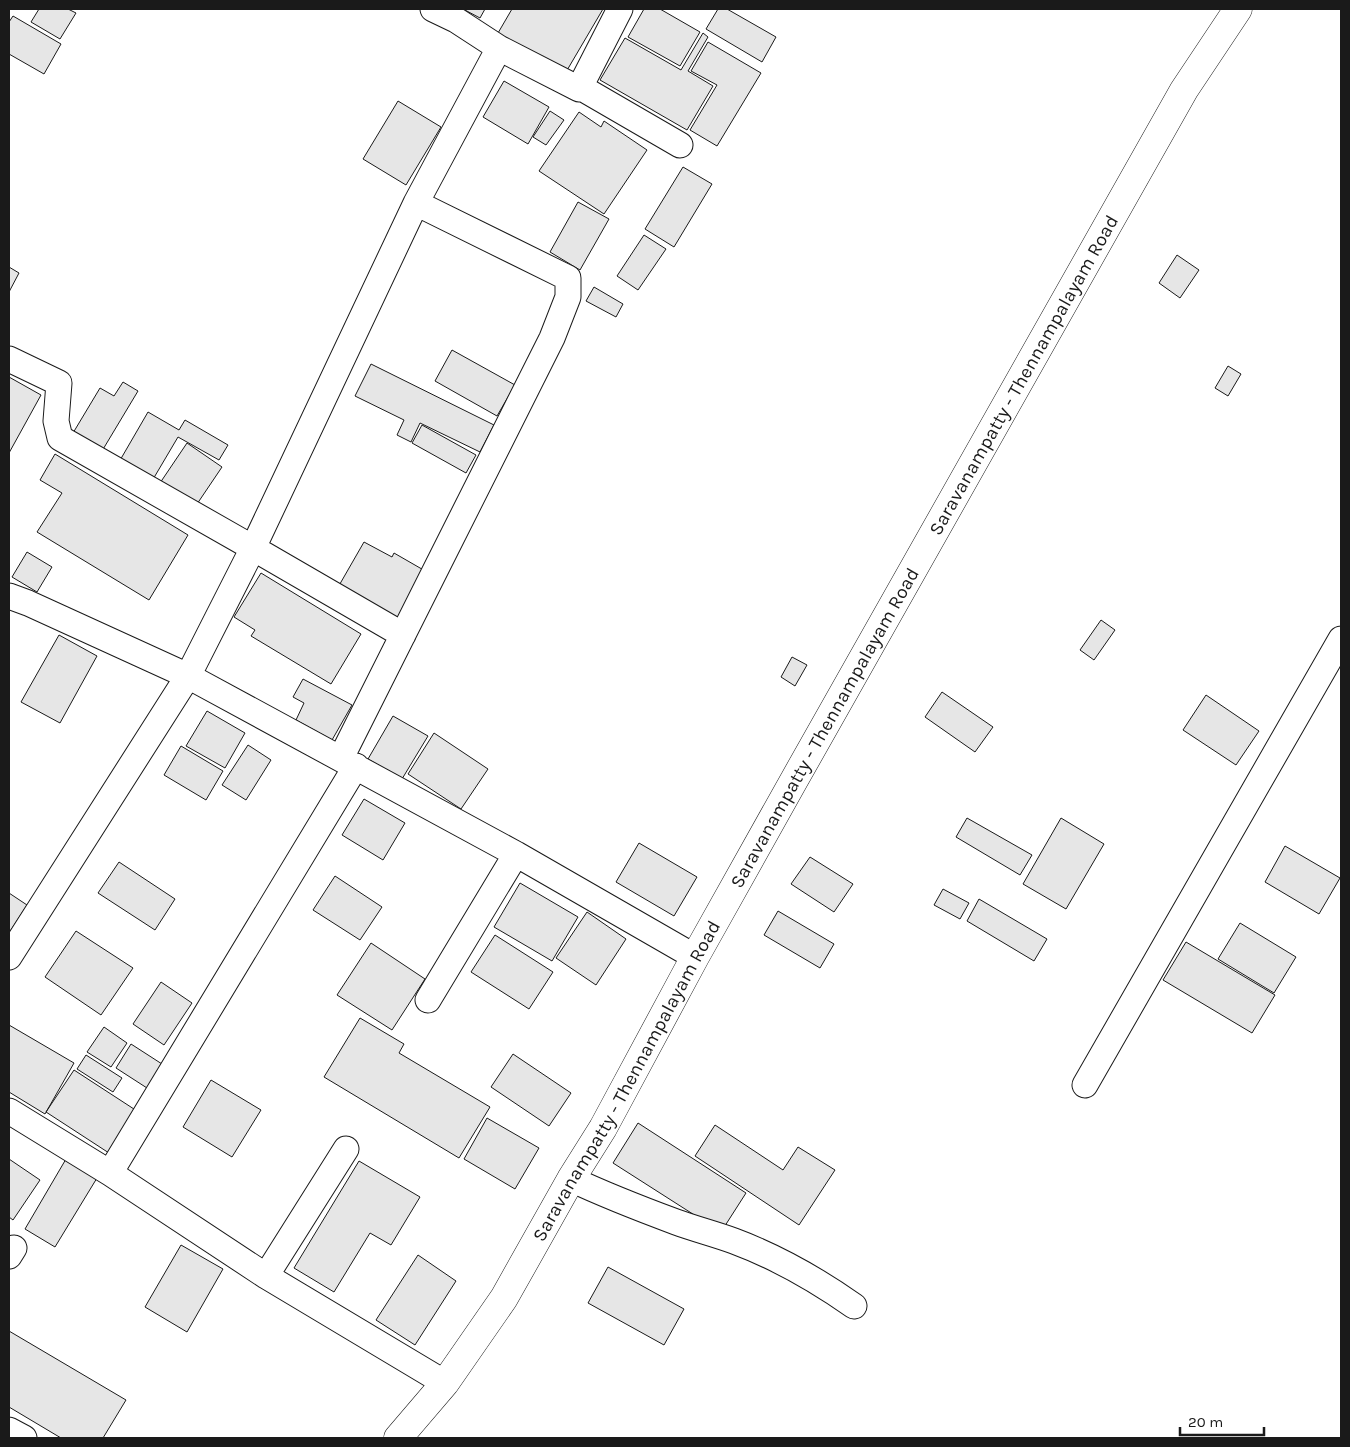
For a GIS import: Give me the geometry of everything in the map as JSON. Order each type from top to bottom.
[{"type":"main road","name":"Saravanampatty - Thennampalayam Road","points":[[398,1438],[445,1383],[504,1298],[571,1179],[603,1128],[695,957],[1184,90],[1238,9]]},
{"type":"street","points":[[433,9],[456,20],[499,48],[579,89],[580,87],[680,145]]},
{"type":"street","points":[[580,87],[620,9]]},
{"type":"street","points":[[9,957],[188,676],[253,548],[416,203],[499,48]]},
{"type":"street","points":[[110,1172],[348,762],[403,635],[552,338],[568,297],[568,278],[416,203]]},
{"type":"street","points":[[9,359],[59,383],[56,421],[60,438],[403,635]]},
{"type":"street","points":[[9,596],[188,676],[516,854],[695,957]]},
{"type":"street","points":[[1085,1085],[1341,639]]},
{"type":"street","points":[[428,1000],[516,854]]},
{"type":"street","points":[[9,1111],[110,1172],[266,1276],[445,1383]]},
{"type":"street","points":[[266,1276],[346,1149]]},
{"type":"street","points":[[571,1179],[667,1218],[734,1241],[824,1285],[854,1306]]},
{"type":"street","points":[[9,1430],[24,1438]]},
{"type":"building","points":[[39,9],[68,9],[76,13],[60,39],[31,22]]},
{"type":"building","points":[[463,9],[485,9],[480,18]]},
{"type":"building","points":[[512,9],[603,9],[566,72],[498,33]]},
{"type":"building","points":[[644,9],[660,9],[700,32],[680,66],[628,37]]},
{"type":"building","points":[[718,9],[727,9],[776,37],[762,62],[706,29]]},
{"type":"building","points":[[13,16],[61,44],[44,74],[9,54],[9,22]]},
{"type":"building","points":[[703,33],[708,37],[688,71],[713,86],[687,130],[600,80],[625,38],[681,70]]},
{"type":"building","points":[[708,42],[761,73],[717,146],[690,130],[717,85],[691,71]]},
{"type":"building","points":[[504,81],[549,107],[528,144],[483,117]]},
{"type":"building","points":[[398,101],[441,127],[406,185],[363,159]]},
{"type":"building","points":[[550,111],[564,120],[546,145],[533,137]]},
{"type":"building","points":[[579,112],[601,127],[604,121],[647,150],[604,214],[539,171]]},
{"type":"building","points":[[683,167],[712,184],[674,247],[645,229]]},
{"type":"building","points":[[578,202],[609,219],[580,270],[550,252]]},
{"type":"building","points":[[644,235],[666,249],[638,290],[617,276]]},
{"type":"building","points":[[1177,255],[1199,270],[1180,298],[1159,283]]},
{"type":"building","points":[[9,267],[19,273],[9,292]]},
{"type":"building","points":[[594,287],[623,304],[616,317],[586,301]]},
{"type":"building","points":[[452,350],[515,385],[497,416],[435,381]]},
{"type":"building","points":[[371,364],[494,425],[480,452],[420,423],[411,442],[397,435],[404,420],[355,396]]},
{"type":"building","points":[[1228,366],[1241,374],[1228,396],[1215,388]]},
{"type":"building","points":[[9,377],[41,395],[9,453]]},
{"type":"building","points":[[123,382],[138,391],[102,451],[73,433],[100,388],[114,396]]},
{"type":"building","points":[[148,412],[179,430],[185,420],[228,445],[219,460],[178,437],[152,481],[119,462]]},
{"type":"building","points":[[422,425],[476,455],[466,473],[412,443]]},
{"type":"building","points":[[187,443],[222,467],[195,507],[160,483]]},
{"type":"building","points":[[55,454],[188,535],[149,600],[37,532],[62,493],[40,480]]},
{"type":"building","points":[[364,542],[392,557],[394,553],[427,572],[397,624],[337,589]]},
{"type":"building","points":[[27,552],[52,567],[37,592],[12,577]]},
{"type":"building","points":[[261,573],[361,634],[331,684],[251,636],[255,630],[234,617]]},
{"type":"building","points":[[1101,620],[1115,630],[1094,660],[1080,650]]},
{"type":"building","points":[[59,635],[97,656],[60,723],[21,702]]},
{"type":"building","points":[[792,657],[807,665],[795,686],[781,677]]},
{"type":"building","points":[[303,679],[352,705],[332,740],[296,720],[304,703],[293,697]]},
{"type":"building","points":[[942,692],[993,727],[975,752],[925,717]]},
{"type":"building","points":[[1206,695],[1259,731],[1236,765],[1183,730]]},
{"type":"building","points":[[207,711],[245,733],[225,768],[186,746]]},
{"type":"building","points":[[393,716],[428,736],[402,779],[368,759]]},
{"type":"building","points":[[434,733],[488,769],[461,809],[408,774]]},
{"type":"building","points":[[248,745],[271,760],[246,800],[222,785]]},
{"type":"building","points":[[181,746],[223,771],[206,800],[164,775]]},
{"type":"building","points":[[364,799],[405,823],[383,860],[342,835]]},
{"type":"building","points":[[967,818],[1032,855],[1020,875],[956,837]]},
{"type":"building","points":[[1061,818],[1104,844],[1066,909],[1023,884]]},
{"type":"building","points":[[639,843],[697,877],[674,916],[616,882]]},
{"type":"building","points":[[1285,846],[1340,878],[1319,914],[1265,882]]},
{"type":"building","points":[[810,857],[853,884],[834,912],[791,884]]},
{"type":"building","points":[[119,862],[175,899],[155,930],[98,893]]},
{"type":"building","points":[[335,876],[382,907],[360,940],[313,910]]},
{"type":"building","points":[[520,883],[578,917],[552,961],[494,927]]},
{"type":"building","points":[[943,889],[969,903],[960,919],[934,905]]},
{"type":"building","points":[[9,893],[27,905],[9,933]]},
{"type":"building","points":[[979,899],[1047,939],[1034,961],[967,921]]},
{"type":"building","points":[[778,911],[834,944],[820,968],[764,935]]},
{"type":"building","points":[[587,912],[626,939],[596,985],[556,958]]},
{"type":"building","points":[[1240,923],[1296,957],[1274,993],[1218,959]]},
{"type":"building","points":[[76,931],[133,968],[101,1015],[45,977]]},
{"type":"building","points":[[495,935],[553,972],[529,1009],[471,972]]},
{"type":"building","points":[[1186,942],[1275,995],[1252,1033],[1163,980]]},
{"type":"building","points":[[371,943],[425,979],[392,1030],[337,995]]},
{"type":"building","points":[[161,982],[192,1003],[164,1045],[133,1024]]},
{"type":"building","points":[[360,1018],[404,1044],[399,1053],[490,1107],[459,1158],[324,1077]]},
{"type":"building","points":[[9,1025],[74,1063],[45,1114],[9,1092]]},
{"type":"building","points":[[104,1027],[127,1043],[111,1067],[87,1052]]},
{"type":"building","points":[[131,1044],[162,1064],[147,1088],[116,1068]]},
{"type":"building","points":[[513,1054],[571,1093],[549,1126],[491,1087]]},
{"type":"building","points":[[86,1055],[122,1078],[113,1092],[77,1069]]},
{"type":"building","points":[[74,1070],[137,1111],[109,1153],[46,1112]]},
{"type":"building","points":[[211,1080],[261,1110],[232,1157],[183,1127]]},
{"type":"building","points":[[487,1118],[539,1148],[515,1189],[464,1159]]},
{"type":"building","points":[[638,1123],[746,1193],[721,1232],[613,1163]]},
{"type":"building","points":[[715,1125],[783,1170],[798,1147],[835,1170],[799,1225],[695,1156]]},
{"type":"building","points":[[9,1159],[40,1180],[13,1220],[9,1217]]},
{"type":"building","points":[[66,1159],[97,1178],[55,1247],[25,1229]]},
{"type":"building","points":[[359,1161],[420,1197],[391,1245],[370,1233],[334,1292],[294,1268]]},
{"type":"building","points":[[181,1245],[223,1269],[187,1332],[145,1307]]},
{"type":"building","points":[[418,1255],[456,1281],[415,1345],[376,1320]]},
{"type":"building","points":[[608,1267],[684,1309],[664,1345],[588,1303]]},
{"type":"building","points":[[9,1331],[126,1400],[103,1438],[61,1438],[9,1407]]}]
